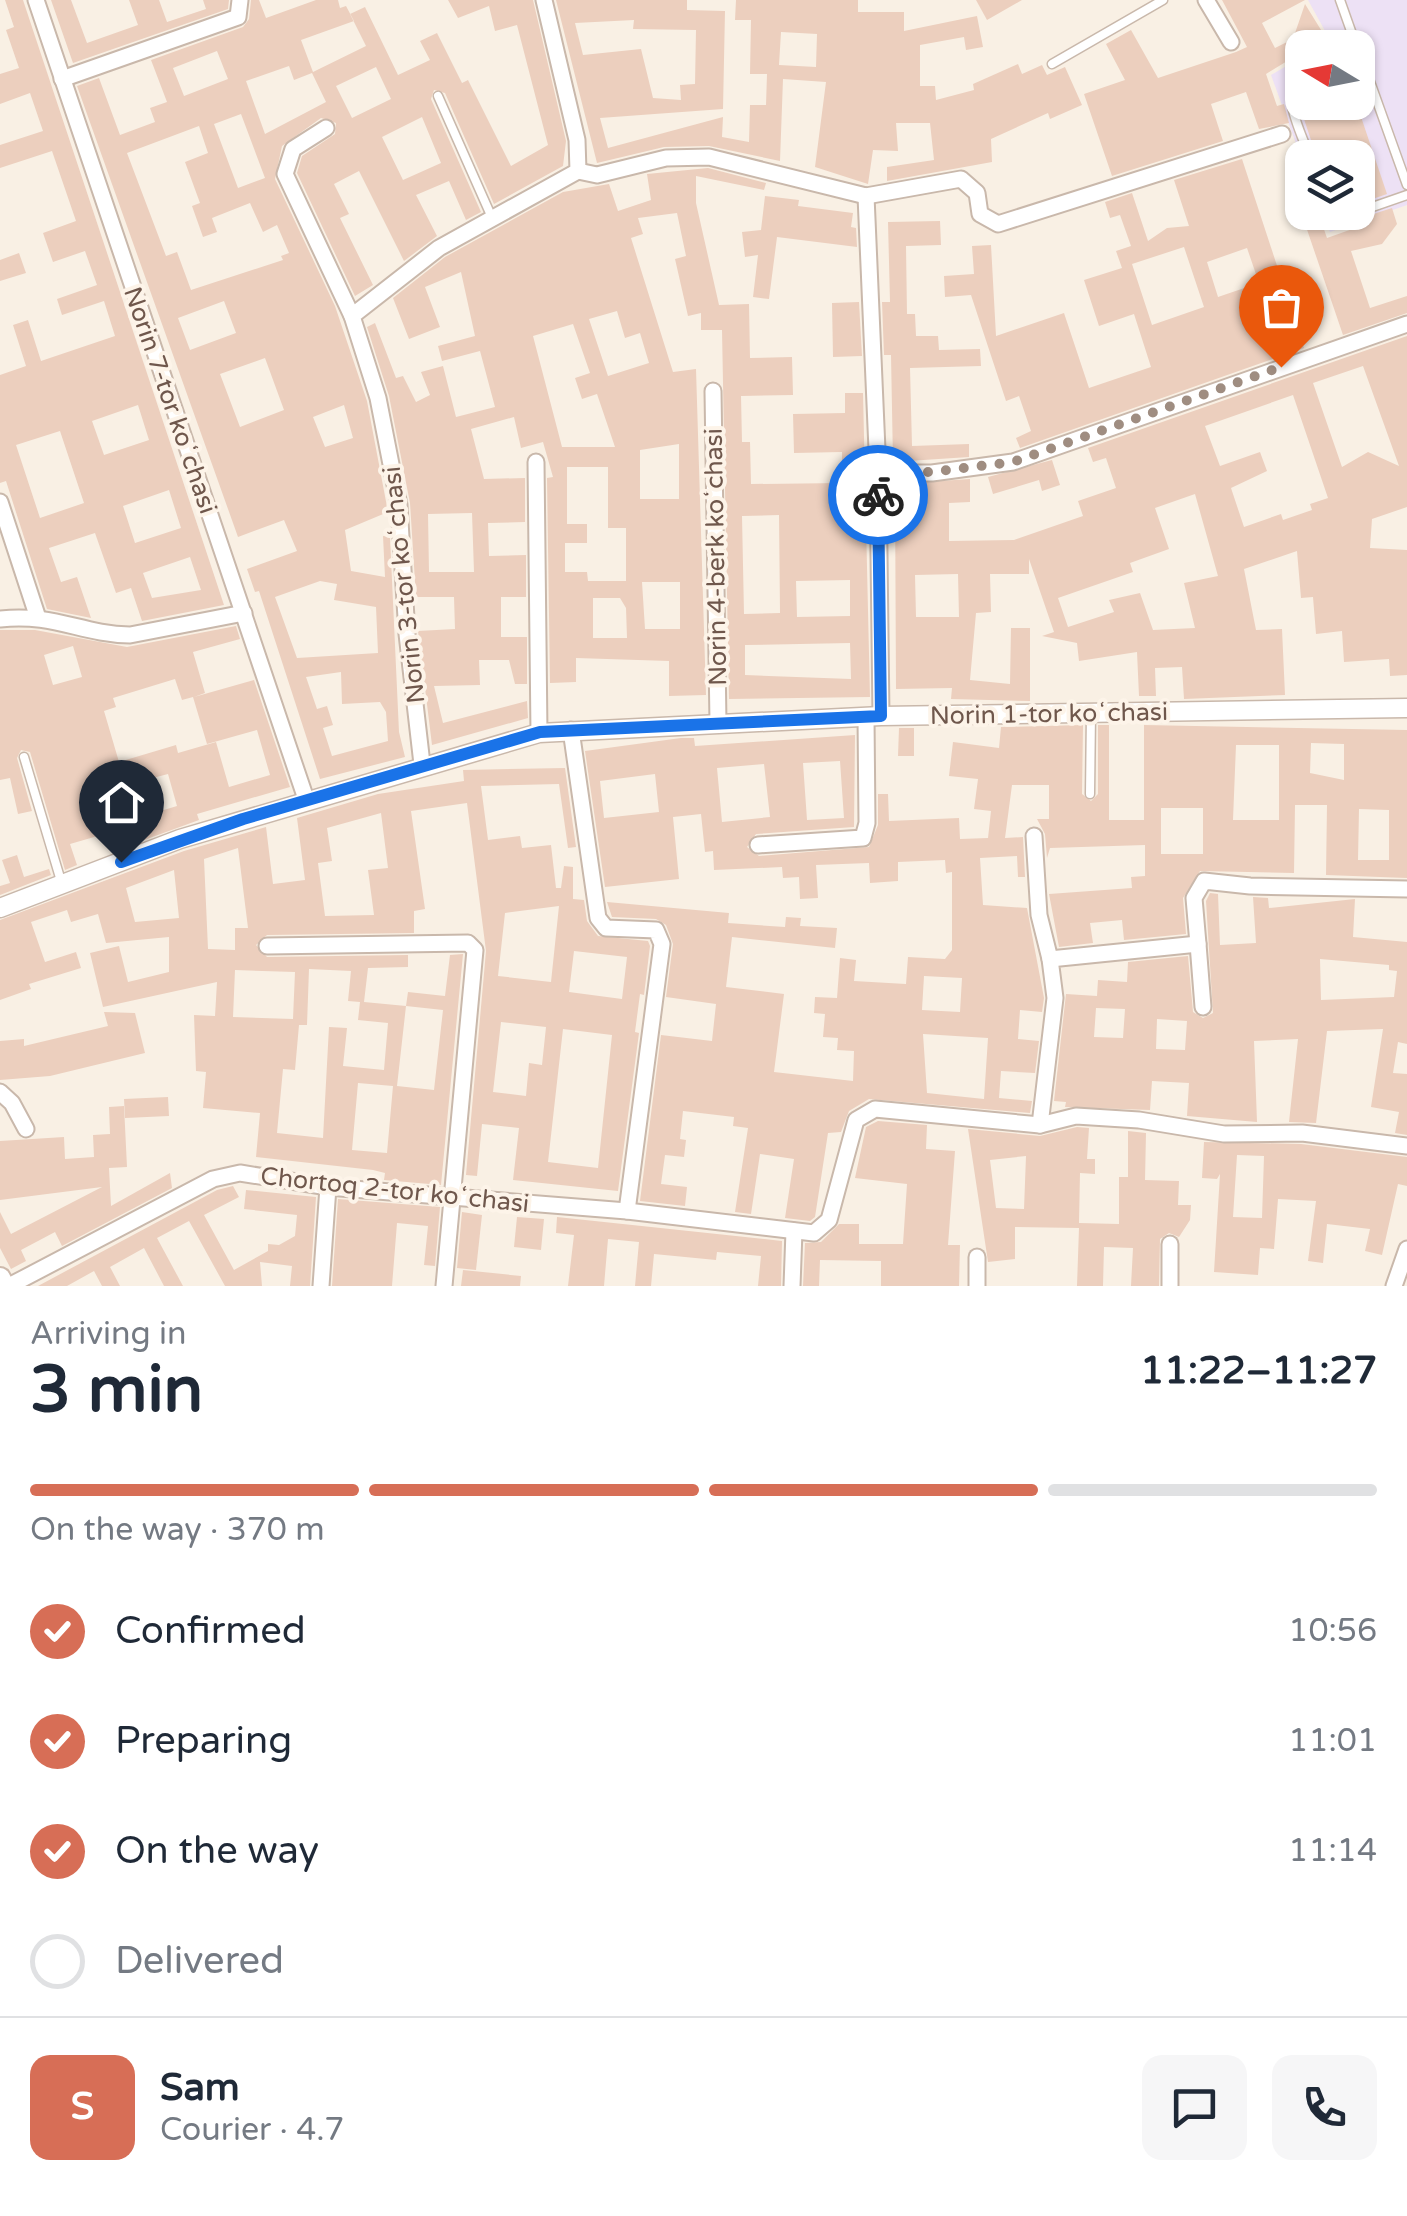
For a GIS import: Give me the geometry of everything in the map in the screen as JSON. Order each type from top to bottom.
[{"type":"main road","points":[[0,1278],[7,1286]]},
{"type":"street","name":"Norin 7-tor koʻchasi","points":[[36,0],[306,800]]},
{"type":"street","points":[[62,79],[230,21],[242,12],[240,0]]},
{"type":"street","points":[[544,0],[576,140],[578,172]]},
{"type":"street","points":[[1206,0],[1231,42]]},
{"type":"street","name":"Norin 3-tor koʻchasi","points":[[326,128],[293,149],[284,174],[352,316],[378,398],[399,505],[406,634],[422,764]]},
{"type":"street","points":[[352,316],[412,266],[578,172],[598,175],[666,158],[708,157],[866,196],[961,179],[977,193],[980,214],[998,224],[1282,134]]},
{"type":"street","points":[[758,844],[862,838],[867,823],[878,473],[866,196]]},
{"type":"street","points":[[878,473],[932,472],[1013,462],[1407,324]]},
{"type":"street","name":"Norin 4-berk koʻchasi","points":[[713,391],[718,723]]},
{"type":"street","points":[[536,462],[540,732]]},
{"type":"street","points":[[0,502],[37,615]]},
{"type":"street","points":[[0,619],[37,615],[112,635],[130,635],[244,613]]},
{"type":"street","name":"Norin 1-tor koʻchasi","points":[[0,908],[180,839],[540,732],[873,716],[1407,708]]},
{"type":"street","points":[[571,730],[598,918],[606,928],[649,927],[656,930],[662,944],[627,1211]]},
{"type":"street","points":[[1034,836],[1039,915],[1055,998],[1040,1125]]},
{"type":"street","points":[[1203,1007],[1194,898],[1204,881],[1250,886],[1407,889]]},
{"type":"street","points":[[266,946],[468,943],[475,950],[444,1286]]},
{"type":"street","points":[[1050,959],[1198,944]]},
{"type":"street","points":[[0,1092],[12,1103],[26,1129]]},
{"type":"street","points":[[792,1286],[794,1232],[814,1232],[829,1220],[851,1132],[864,1113],[875,1109],[1040,1125],[1076,1116],[1139,1120],[1224,1134],[1302,1132],[1407,1146]]},
{"type":"street","name":"Chortoq 2-tor koʻchasi","points":[[7,1286],[225,1174],[328,1187],[627,1211],[794,1232]]},
{"type":"street","points":[[320,1286],[328,1187]]},
{"type":"street","points":[[1170,1244],[1170,1286]]},
{"type":"street","points":[[1394,1286],[1407,1249]]},
{"type":"street","points":[[977,1286],[978,1257]]},
{"type":"lane","points":[[1052,64],[1162,0]]},
{"type":"lane","points":[[1340,0],[1351,30]]},
{"type":"lane","points":[[438,96],[493,220]]},
{"type":"lane","points":[[1375,96],[1407,185]]},
{"type":"lane","points":[[1375,206],[1407,195]]},
{"type":"lane","points":[[1090,794],[1091,713]]},
{"type":"lane","points":[[24,757],[62,886]]},
{"type":"shaded area","points":[[1308,0],[1407,0],[1407,205],[1375,216],[1375,140],[1295,140],[1287,120],[1375,120],[1375,30],[1324,30]]},
{"type":"shaded area","points":[[1285,67],[1285,113],[1271,75]]},
{"type":"building","points":[[5,0],[23,0],[224,605],[142,621],[131,588],[116,593],[95,533],[49,548],[61,582],[77,577],[91,618],[47,609],[6,481],[0,483],[0,375],[26,366],[13,325],[28,320],[41,361],[115,336],[104,301],[62,315],[57,299],[97,285],[85,251],[53,262],[43,233],[76,221],[52,151],[0,168],[0,145],[43,131],[30,93],[0,104],[0,74],[19,68],[6,30],[14,27]],"holes":[[[138,405],[149,440],[104,455],[92,421]],[[60,431],[84,503],[40,518],[16,445]],[[169,490],[181,528],[135,543],[123,506]],[[190,557],[201,590],[152,598],[143,573]]]},
{"type":"building","points":[[51,0],[71,0],[87,43],[138,25],[129,0],[159,0],[167,22],[206,9],[203,0],[229,0],[228,9],[73,63]]},
{"type":"building","points":[[251,0],[259,0],[266,18],[316,0],[338,0],[340,8],[346,6],[350,14],[365,7],[398,75],[430,60],[420,41],[437,33],[462,83],[468,80],[511,166],[548,145],[517,25],[495,31],[489,6],[458,18],[448,0],[533,0],[566,141],[563,166],[494,204],[445,93],[434,90],[431,99],[481,212],[466,220],[449,181],[416,195],[437,236],[404,261],[359,171],[334,184],[349,214],[340,218],[373,285],[355,296],[297,173],[302,156],[335,134],[336,123],[321,118],[282,146],[275,179],[335,306],[367,401],[388,512],[345,530],[351,571],[385,577],[383,536],[390,537],[399,732],[405,757],[320,779],[259,591],[255,592],[247,569],[297,551],[284,520],[238,537],[77,86],[99,78],[120,135],[155,122],[150,108],[167,102],[151,60],[243,27],[249,19]],"holes":[[[354,21],[366,46],[313,72],[301,40]],[[217,51],[228,79],[184,96],[173,68]],[[289,66],[294,80],[312,73],[326,102],[265,134],[246,81]],[[376,67],[391,99],[352,118],[336,86]],[[241,114],[265,178],[238,188],[214,124]],[[422,117],[441,163],[403,180],[382,137]],[[199,126],[208,153],[185,162],[200,203],[192,206],[203,237],[217,232],[212,218],[250,203],[263,232],[277,225],[289,253],[281,256],[283,260],[191,290],[177,252],[166,256],[127,153]],[[224,301],[236,333],[190,350],[178,318]],[[265,358],[284,410],[240,427],[220,374]],[[344,405],[353,438],[325,447],[313,417]],[[320,581],[337,584],[334,600],[376,607],[378,653],[297,658],[275,597]],[[341,672],[342,704],[380,702],[386,712],[388,741],[332,756],[323,728],[333,725],[327,706],[317,709],[306,677]]]},
{"type":"building","points":[[556,0],[687,0],[687,10],[725,11],[723,109],[600,118],[608,148],[723,117],[722,137],[749,142],[750,105],[766,105],[767,74],[750,74],[751,20],[735,20],[736,0],[858,0],[858,12],[904,12],[904,31],[977,16],[983,47],[966,50],[964,37],[920,45],[920,86],[935,86],[936,100],[974,90],[973,84],[1018,64],[1022,74],[1042,65],[1047,75],[1065,67],[1082,105],[1050,119],[1048,113],[991,139],[992,162],[887,181],[887,167],[934,160],[930,123],[896,123],[898,151],[873,150],[868,184],[815,167],[826,82],[783,79],[780,161],[709,146],[664,147],[597,163]],"holes":[[[634,20],[633,29],[696,30],[695,84],[680,85],[681,100],[653,98],[641,49],[583,55],[575,23]],[[781,32],[817,34],[816,67],[779,65]]]},
{"type":"building","points":[[976,0],[1022,0],[987,20]]},
{"type":"building","points":[[1222,0],[1305,0],[1262,23],[1275,48],[1285,43],[1285,62],[1266,74],[1277,106],[1284,104],[1285,120],[1289,123],[1259,129],[1246,92],[1211,104],[1223,141],[1112,176],[1084,94],[1125,80],[1106,44],[1131,30],[1158,78],[1247,47]]},
{"type":"building","points":[[1305,4],[1321,30],[1296,30]]},
{"type":"building","points":[[1305,120],[1362,120],[1369,140],[1311,140]]},
{"type":"building","points":[[1375,158],[1387,194],[1375,198]]},
{"type":"building","points":[[1242,159],[1304,348],[1020,448],[1016,438],[1031,431],[1019,396],[1006,401],[971,295],[945,297],[944,276],[974,274],[972,246],[991,245],[996,336],[1064,313],[1089,388],[1151,367],[1134,314],[1099,326],[1084,280],[1122,268],[1116,251],[1131,246],[1120,215],[1110,218],[1105,202],[1132,193],[1148,241],[1167,228],[1189,226],[1174,180]],"holes":[[[1184,247],[1204,307],[1152,325],[1132,264]],[[1247,248],[1259,283],[1218,297],[1207,262]]]},
{"type":"building","points":[[708,168],[766,183],[764,190],[696,176],[696,203],[719,305],[749,304],[750,358],[792,357],[793,395],[741,396],[742,442],[750,442],[751,484],[842,483],[842,452],[794,453],[793,414],[845,413],[845,393],[863,393],[870,697],[729,699],[722,330],[701,330],[701,313],[688,316],[675,259],[686,256],[677,213],[638,218],[643,234],[631,238],[673,372],[696,369],[706,695],[669,696],[669,661],[576,658],[576,682],[550,683],[547,478],[553,477],[543,442],[521,448],[514,417],[471,429],[484,479],[525,478],[525,522],[488,523],[489,556],[526,555],[526,597],[501,597],[501,637],[527,637],[527,684],[515,684],[509,660],[479,660],[480,685],[434,686],[443,723],[527,701],[528,718],[432,745],[418,631],[455,629],[454,597],[416,597],[410,503],[389,396],[367,327],[375,323],[396,378],[403,376],[416,402],[430,395],[421,372],[443,366],[456,417],[495,407],[480,351],[442,361],[438,346],[475,336],[461,272],[425,287],[440,327],[409,339],[393,298],[445,257],[563,192],[609,184],[618,211],[651,200],[647,174]],"holes":[[[617,311],[625,338],[640,333],[649,363],[608,376],[589,319]],[[573,324],[590,373],[575,378],[582,399],[597,394],[615,447],[562,447],[533,336]],[[679,444],[679,499],[640,499],[640,450]],[[567,467],[608,467],[608,528],[626,528],[626,581],[588,581],[587,572],[565,572],[565,543],[587,543],[587,524],[567,524]],[[472,513],[474,572],[429,572],[428,514]],[[779,515],[780,613],[744,614],[742,516]],[[850,580],[850,616],[797,617],[796,581]],[[642,582],[680,582],[680,629],[645,629]],[[593,598],[620,598],[626,608],[627,638],[593,638]],[[850,643],[851,679],[745,675],[745,645]]]},
{"type":"building","points":[[765,196],[799,200],[798,206],[853,213],[851,227],[856,228],[857,247],[777,237],[769,299],[753,297],[758,255],[745,257],[742,232],[761,230]]},
{"type":"building","points":[[1392,208],[1397,224],[1382,244],[1351,251],[1370,308],[1407,296],[1407,313],[1343,335],[1307,230],[1324,230],[1327,238],[1350,230],[1375,230],[1375,214]]},
{"type":"building","points":[[940,221],[941,245],[906,246],[907,314],[915,314],[916,336],[938,336],[939,350],[980,349],[981,366],[910,368],[912,446],[969,444],[969,457],[893,462],[891,355],[884,355],[882,302],[890,302],[888,222]]},
{"type":"building","points":[[19,253],[26,273],[0,281],[0,260]]},
{"type":"building","points":[[859,302],[862,356],[833,357],[832,303]]},
{"type":"building","points":[[1407,336],[1407,507],[1372,519],[1370,548],[1407,550],[1407,675],[1390,676],[1389,659],[1344,662],[1342,631],[1316,634],[1313,597],[1301,598],[1297,551],[1244,569],[1256,630],[1282,629],[1285,695],[1184,699],[1182,667],[1155,668],[1156,696],[1139,696],[1137,652],[1079,661],[1077,643],[1042,636],[1054,632],[1029,559],[1029,574],[990,574],[991,612],[976,613],[970,680],[1010,684],[1011,628],[1030,628],[1030,701],[951,699],[952,688],[896,689],[895,484],[970,479],[970,502],[949,503],[949,541],[1014,540],[1083,516],[1078,501],[1116,488],[1106,458],[1093,462],[1088,448]],"holes":[[[1363,366],[1399,466],[1368,452],[1342,467],[1313,383]],[[1293,395],[1328,498],[1310,504],[1312,510],[1283,520],[1281,514],[1244,527],[1231,488],[1267,471],[1260,452],[1220,466],[1205,426]],[[1195,494],[1218,576],[1184,583],[1195,628],[1153,630],[1140,593],[1109,600],[1114,612],[1068,627],[1058,598],[1133,572],[1130,563],[1169,549],[1155,508]],[[958,574],[959,617],[916,617],[915,575]]]},
{"type":"building","points":[[1052,460],[1060,485],[1042,491],[1039,480],[993,494],[988,477]]},
{"type":"building","points":[[236,626],[240,639],[193,652],[205,693],[194,697],[254,680],[290,787],[197,814],[199,820],[114,851],[108,833],[70,844],[77,865],[65,870],[30,752],[21,750],[17,758],[32,811],[18,814],[10,778],[0,780],[0,630],[35,630],[127,647]],"holes":[[[73,646],[82,677],[53,685],[44,655]],[[175,679],[182,700],[193,697],[207,744],[257,730],[270,775],[229,787],[216,742],[178,753],[176,745],[119,762],[104,711],[116,707],[113,698]],[[168,774],[177,806],[144,816],[134,783]]]},
{"type":"building","points":[[1083,725],[1082,794],[1091,801],[1098,794],[1098,725],[1109,725],[1109,820],[1144,820],[1144,725],[1407,730],[1407,878],[1326,875],[1327,805],[1295,805],[1294,873],[1200,871],[1183,898],[1186,934],[1124,940],[1122,920],[1090,923],[1093,943],[1059,947],[1049,894],[1132,888],[1131,877],[1145,876],[1145,845],[1050,848],[1047,858],[1045,834],[1037,819],[1049,819],[1049,785],[1012,785],[1005,838],[1023,837],[1025,877],[1018,877],[1017,856],[980,858],[983,905],[1027,908],[1044,998],[1042,1012],[1020,1010],[1018,1039],[1039,1041],[1035,1073],[1001,1071],[999,1098],[1032,1101],[1030,1113],[869,1099],[849,1111],[841,1132],[828,1133],[815,1217],[810,1221],[785,1218],[794,1159],[760,1154],[751,1214],[735,1212],[748,1128],[733,1126],[734,1117],[683,1111],[680,1139],[686,1140],[684,1157],[665,1155],[661,1184],[687,1187],[685,1206],[640,1201],[661,1035],[712,1041],[716,1004],[666,997],[673,944],[666,925],[656,919],[612,917],[607,902],[729,913],[728,923],[785,927],[786,917],[801,918],[800,926],[837,928],[835,948],[732,937],[726,987],[784,994],[774,1072],[853,1081],[854,1051],[837,1050],[838,1038],[823,1037],[825,1014],[814,1013],[815,997],[837,998],[840,958],[856,960],[854,981],[906,984],[908,957],[945,959],[952,950],[952,872],[946,873],[945,860],[898,862],[898,881],[870,883],[869,863],[816,865],[818,898],[800,899],[799,877],[783,878],[782,867],[714,870],[713,851],[705,852],[701,814],[673,817],[679,879],[605,887],[585,751],[681,738],[694,738],[695,746],[855,735],[854,827],[756,834],[747,847],[759,856],[869,847],[878,825],[878,794],[888,794],[889,821],[959,818],[960,839],[988,838],[991,811],[974,809],[978,779],[949,776],[953,742],[999,748],[1001,727]],"holes":[[[1311,743],[1344,744],[1344,780],[1310,773]],[[1236,745],[1279,745],[1279,820],[1233,820]],[[840,761],[844,818],[807,820],[803,763]],[[764,764],[770,817],[722,822],[717,768]],[[655,774],[659,812],[604,818],[600,781]],[[1161,808],[1203,808],[1203,854],[1161,854]],[[1359,809],[1389,810],[1389,860],[1358,860]],[[924,976],[962,978],[960,1012],[922,1010]],[[923,1034],[988,1038],[984,1099],[927,1093]]]},
{"type":"building","points":[[899,728],[914,728],[914,756],[898,756]]},
{"type":"building","points":[[565,768],[576,847],[568,848],[559,784],[481,786],[488,840],[520,836],[522,848],[551,845],[556,888],[561,888],[564,866],[573,867],[573,899],[584,900],[587,921],[598,936],[648,941],[650,946],[635,1032],[639,1033],[618,1191],[513,1180],[519,1128],[482,1124],[477,1176],[466,1175],[486,951],[467,803],[411,811],[425,909],[414,911],[414,933],[267,935],[256,945],[267,957],[408,955],[408,967],[368,968],[364,1002],[406,1006],[408,992],[445,996],[450,955],[463,954],[441,1185],[384,1180],[385,1173],[373,1170],[256,1157],[260,1113],[203,1108],[206,1072],[196,1071],[194,1015],[215,1016],[217,982],[103,1007],[90,953],[119,946],[128,982],[169,972],[169,937],[106,943],[98,914],[71,922],[67,910],[31,922],[45,962],[76,952],[81,968],[29,984],[31,989],[0,1000],[0,920],[184,851],[266,827],[273,884],[305,880],[297,818],[378,794],[464,781],[463,770]],"holes":[[[381,813],[388,868],[368,870],[374,915],[325,916],[318,863],[332,861],[327,828]],[[238,848],[248,928],[235,928],[235,950],[208,949],[204,859]],[[174,870],[179,918],[135,922],[126,888]],[[559,906],[551,982],[498,976],[505,913]],[[574,951],[627,957],[622,999],[569,992]],[[309,969],[351,971],[348,1001],[360,1002],[358,1020],[388,1023],[384,1070],[343,1066],[347,1028],[329,1027],[323,1138],[277,1133],[283,1069],[295,1070],[299,1025],[307,1025]],[[235,970],[295,972],[293,1019],[233,1017]],[[406,1006],[443,1010],[434,1090],[397,1086]],[[501,1022],[546,1027],[542,1065],[529,1063],[526,1096],[493,1092]],[[563,1029],[612,1035],[598,1168],[548,1162]],[[358,1083],[393,1086],[387,1153],[352,1150]]]},
{"type":"building","points":[[17,855],[24,877],[49,869],[51,875],[0,895],[0,886],[10,883],[2,860]]},
{"type":"building","points":[[1210,893],[1218,894],[1220,945],[1256,943],[1253,897],[1268,898],[1269,908],[1355,899],[1353,937],[1407,942],[1407,1044],[1398,1042],[1393,1073],[1407,1074],[1407,1135],[1395,1133],[1399,1112],[1371,1107],[1383,1029],[1327,1031],[1316,1123],[1289,1122],[1298,1039],[1254,1041],[1257,1122],[1187,1116],[1189,1083],[1152,1081],[1150,1110],[1065,1107],[1066,1102],[1054,1101],[1066,994],[1097,996],[1098,980],[1127,982],[1128,962],[1188,956],[1193,1012],[1203,1018],[1213,1013],[1206,901]],"holes":[[[1320,959],[1389,965],[1389,970],[1397,971],[1394,997],[1321,1000]],[[1096,1008],[1125,1009],[1123,1038],[1094,1037]],[[1157,1019],[1187,1021],[1185,1050],[1156,1049]]]},
{"type":"building","points":[[104,1012],[135,1013],[145,1053],[50,1076],[0,1080],[0,1041],[24,1039],[24,1046],[108,1026]]},
{"type":"building","points":[[168,1097],[169,1116],[125,1118],[124,1099]]},
{"type":"building","points":[[124,1106],[127,1167],[109,1168],[111,1206],[170,1173],[172,1188],[62,1246],[55,1232],[21,1250],[26,1261],[11,1269],[0,1248],[0,1212],[11,1234],[102,1187],[0,1200],[0,1141],[64,1137],[65,1159],[94,1157],[93,1135],[110,1134],[109,1107]]},
{"type":"building","points":[[878,1121],[927,1125],[926,1149],[955,1151],[948,1245],[960,1245],[959,1286],[881,1286],[881,1261],[820,1260],[819,1286],[803,1286],[805,1243],[821,1242],[839,1224],[859,1224],[859,1244],[903,1244],[907,1184],[855,1178],[866,1127]]},
{"type":"building","points":[[1089,1128],[1087,1159],[1095,1159],[1095,1174],[1080,1173],[1079,1223],[1119,1224],[1119,1177],[1128,1177],[1128,1131],[1146,1133],[1145,1180],[1179,1181],[1178,1205],[1191,1205],[1190,1220],[1179,1237],[1169,1233],[1160,1239],[1159,1286],[1131,1286],[1133,1248],[1104,1247],[1103,1286],[1077,1286],[1079,1228],[1015,1227],[1015,1259],[988,1262],[968,1129],[1040,1136]],"holes":[[[1026,1156],[1024,1209],[996,1208],[990,1160]]]},
{"type":"building","points":[[1204,1142],[1301,1144],[1407,1157],[1407,1186],[1398,1184],[1382,1255],[1365,1251],[1370,1229],[1327,1224],[1323,1263],[1308,1261],[1316,1201],[1278,1199],[1274,1249],[1260,1248],[1258,1275],[1214,1272],[1220,1174],[1217,1179],[1202,1178]],"holes":[[[1237,1155],[1264,1156],[1262,1218],[1233,1217]]]},
{"type":"building","points":[[233,1186],[239,1197],[204,1215],[234,1270],[268,1251],[268,1244],[279,1245],[295,1236],[297,1215],[244,1209],[246,1190],[316,1197],[310,1286],[290,1286],[292,1266],[260,1262],[262,1286],[225,1286],[189,1221],[157,1238],[183,1286],[164,1286],[144,1248],[110,1267],[120,1286],[102,1286],[94,1271],[67,1286],[38,1286],[217,1190]]},
{"type":"building","points":[[338,1199],[440,1207],[435,1266],[424,1265],[428,1226],[397,1223],[392,1286],[332,1286]]},
{"type":"building","points":[[462,1212],[482,1215],[476,1270],[457,1268]]},
{"type":"building","points":[[517,1217],[544,1219],[541,1250],[514,1247]]},
{"type":"building","points":[[557,1217],[782,1241],[781,1286],[758,1286],[761,1256],[717,1252],[716,1260],[654,1254],[651,1286],[635,1286],[639,1242],[608,1239],[604,1286],[568,1286],[574,1235],[556,1233]]},
{"type":"building","points":[[463,1270],[521,1276],[520,1286],[461,1286]]},
{"type":"way so far","points":[[878,495],[878,473],[986,468],[1013,462],[1281,367]]},
{"type":"route","points":[[121,862],[243,819],[540,732],[881,716],[878,495]]}]
